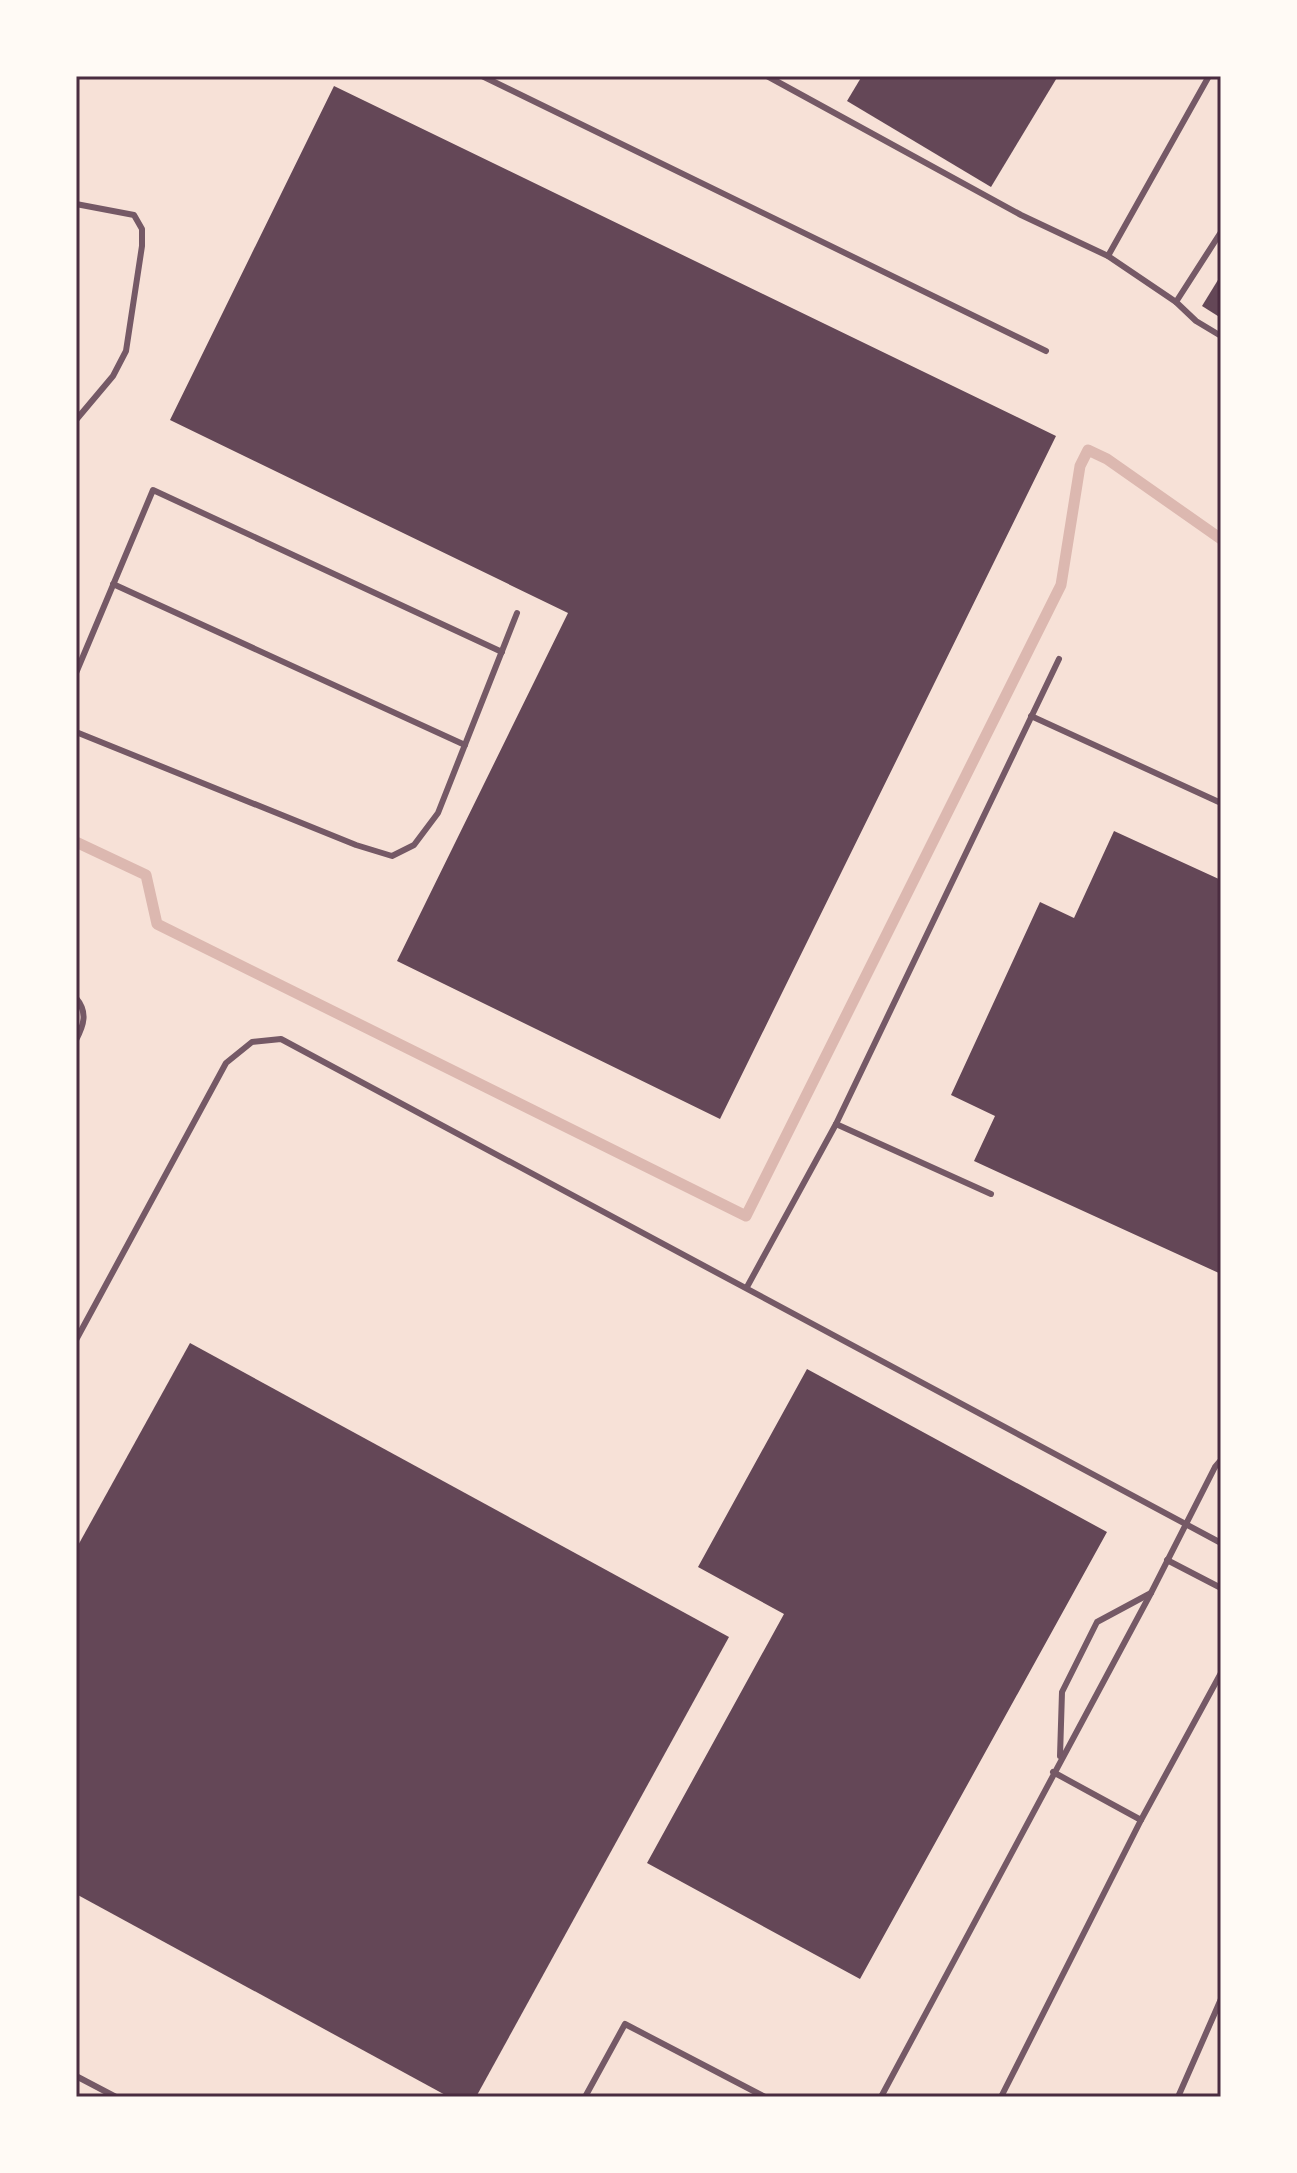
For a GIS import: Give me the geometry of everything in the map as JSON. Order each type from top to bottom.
[{"type":"lane","points":[[482,76],[1046,351]]},
{"type":"lane","points":[[767,76],[1021,215],[1108,256],[1221,336]]},
{"type":"lane","points":[[1108,256],[1209,76]]},
{"type":"lane","points":[[76,204],[134,215],[142,229],[142,246],[126,351],[113,376],[76,420]]},
{"type":"lane","points":[[1176,302],[1221,232]]},
{"type":"lane","points":[[76,673],[153,490],[502,652]]},
{"type":"lane","points":[[113,584],[465,745]]},
{"type":"lane","points":[[76,732],[356,845],[392,856],[414,845],[438,813],[517,613]]},
{"type":"lane","points":[[747,1287],[836,1124],[1059,659]]},
{"type":"lane","points":[[1031,716],[1221,803]]},
{"type":"lane","points":[[76,998],[85,1020],[76,1040]]},
{"type":"lane","points":[[76,1340],[79,1327],[226,1063],[252,1042],[281,1039],[1221,1543]]},
{"type":"lane","points":[[836,1124],[991,1194]]},
{"type":"lane","points":[[881,2097],[1221,1460]]},
{"type":"lane","points":[[1167,1560],[1221,1588]]},
{"type":"lane","points":[[1060,1760],[1062,1692],[1097,1622],[1151,1593]]},
{"type":"lane","points":[[1001,2097],[1141,1820],[1221,1673]]},
{"type":"lane","points":[[1053,1772],[1141,1820]]},
{"type":"lane","points":[[1178,2097],[1221,1999]]},
{"type":"lane","points":[[585,2097],[625,2024],[765,2097]]},
{"type":"lane","points":[[76,2076],[116,2097]]},
{"type":"building","points":[[862,76],[1058,76],[991,187],[847,101]]},
{"type":"building","points":[[334,86],[1056,436],[720,1119],[397,961],[568,613],[170,420]]},
{"type":"building","points":[[1221,275],[1221,318],[1202,306]]},
{"type":"building","points":[[1114,831],[1221,880],[1221,1274],[974,1161],[995,1116],[951,1095],[1040,902],[1074,918]]},
{"type":"building","points":[[190,1343],[729,1637],[476,2097],[449,2097],[76,1894],[76,1549]]},
{"type":"building","points":[[807,1369],[1107,1532],[860,1979],[647,1863],[784,1614],[698,1567]]},
{"type":"waterway","points":[[76,842],[146,875],[157,924],[746,1216],[1061,585],[1080,466],[1088,450],[1107,459],[1221,539]]}]
